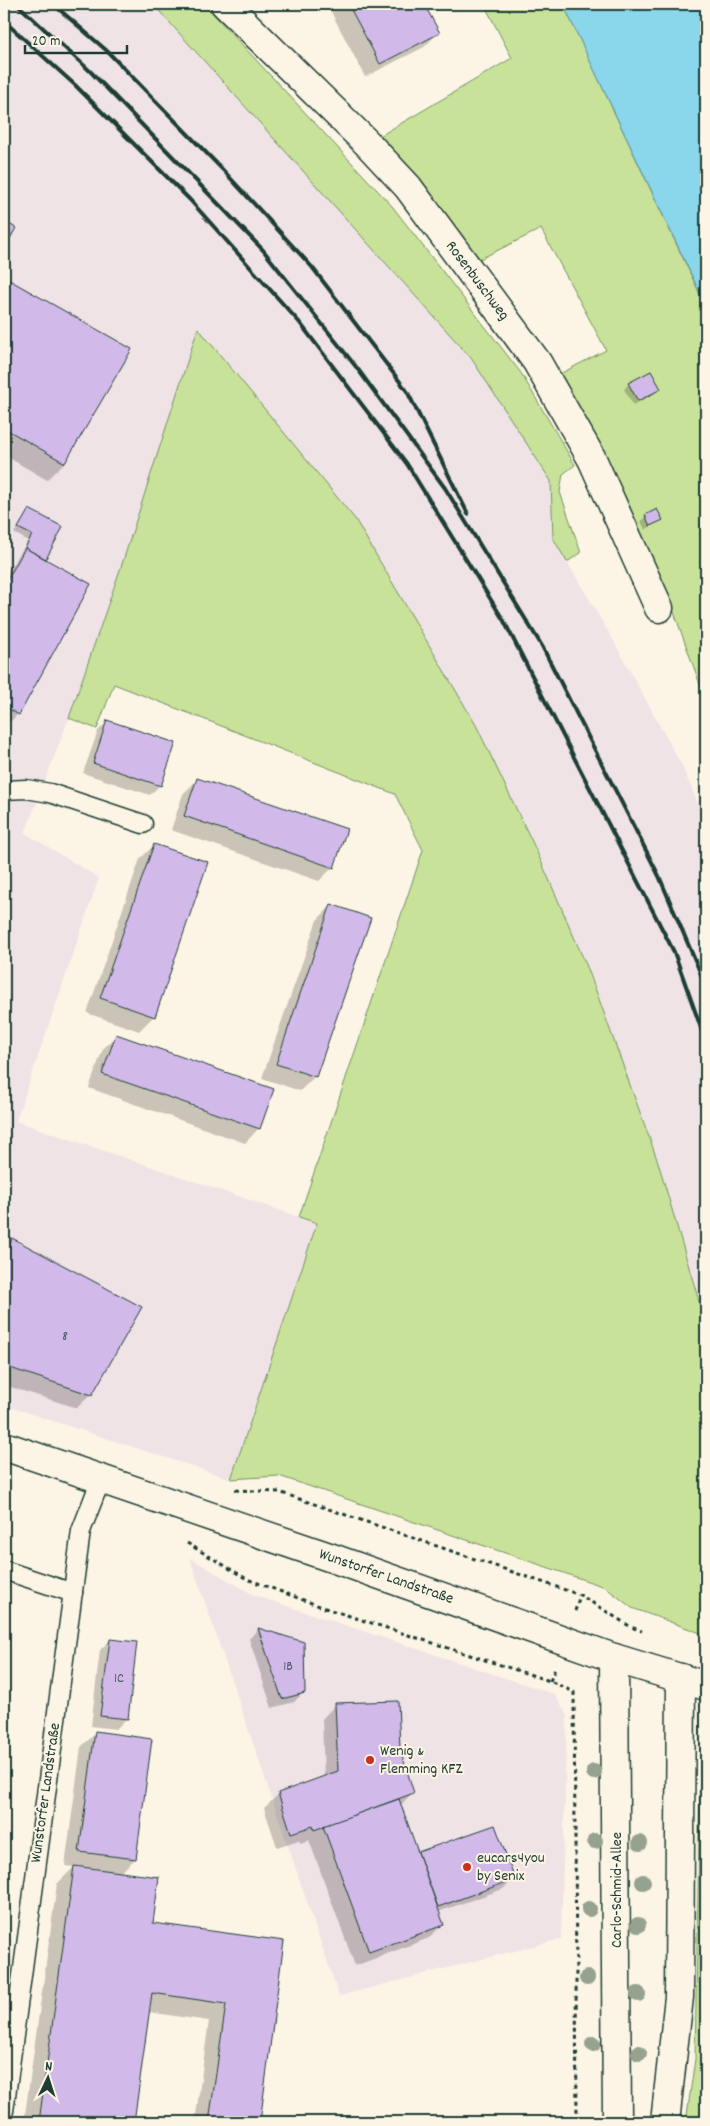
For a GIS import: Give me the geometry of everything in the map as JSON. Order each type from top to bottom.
[{"type":"main road","name":"Rosenbuschweg","points":[[225,4],[367,143],[408,187],[537,362],[592,459],[659,608]]},
{"type":"main road","name":"Wunstorfer Landstraße","points":[[4,1446],[614,1658],[706,1686]]},
{"type":"main road","name":"Carlo-Schmid-Allee","points":[[614,1658],[617,2122]]},
{"type":"main road","points":[[665,2122],[679,1997],[681,1678]]},
{"type":"lane","points":[[4,790],[26,789],[50,793],[143,824]]},
{"type":"lane","name":"Wunstorfer Landstraße","points":[[4,2111],[11,2000],[81,1531],[101,1479]]},
{"type":"lane","points":[[4,1570],[73,1593]]},
{"type":"path","points":[[226,1490],[279,1492],[580,1595],[631,1627],[650,1634]]},
{"type":"path","points":[[184,1542],[247,1579],[325,1608],[550,1681],[574,1692],[577,2122]]},
{"type":"shaded area","points":[[4,4],[153,4],[471,358],[551,481],[553,538],[612,638],[682,766],[706,822],[706,1325],[658,1162],[588,969],[537,852],[476,725],[198,329],[124,558],[69,718],[25,833],[99,878],[16,1121],[317,1223],[231,1479],[4,1405]]},
{"type":"shaded area","points":[[190,1558],[254,1595],[554,1694],[567,1715],[561,1939],[339,1996]]},
{"type":"green space","points":[[153,4],[204,4],[392,206],[521,373],[575,465],[563,474],[560,492],[581,553],[567,562],[553,538],[551,481],[471,358]]},
{"type":"green space","points":[[484,4],[563,4],[706,307],[706,701],[667,593],[558,375],[606,350],[541,229],[480,259],[378,137],[512,58]]},
{"type":"green space","points":[[198,328],[355,519],[476,725],[537,852],[588,969],[658,1162],[706,1325],[706,1635],[632,1608],[605,1587],[279,1476],[231,1479],[317,1223],[299,1217],[423,850],[395,794],[114,684],[97,729],[69,718],[124,558]]},
{"type":"green space","points":[[706,1771],[706,2122],[686,2122],[695,2059],[700,1774]]},
{"type":"water","points":[[563,4],[706,4],[706,307],[701,295]]},
{"type":"building","points":[[348,4],[424,4],[440,33],[380,64]]},
{"type":"building","points":[[4,221],[16,228],[4,249]]},
{"type":"building","points":[[4,277],[132,349],[65,463],[4,428]]},
{"type":"building","points":[[651,371],[661,389],[638,401],[628,383]]},
{"type":"building","points":[[29,509],[63,527],[46,559],[25,548],[32,535],[18,528]]},
{"type":"building","points":[[657,509],[663,520],[650,526],[645,515]]},
{"type":"building","points":[[25,548],[91,584],[19,715],[4,706],[4,586]]},
{"type":"building","points":[[107,720],[176,743],[161,786],[93,763]]},
{"type":"building","points":[[197,778],[347,829],[334,868],[184,816]]},
{"type":"building","points":[[154,844],[208,862],[155,1017],[100,998]]},
{"type":"building","points":[[331,904],[371,918],[316,1077],[276,1064]]},
{"type":"building","points":[[116,1034],[274,1089],[260,1129],[102,1074]]},
{"type":"building","points":[[12,1238],[142,1307],[92,1395],[4,1366],[4,1263]]},
{"type":"building","points":[[258,1628],[304,1642],[305,1693],[282,1699]]},
{"type":"building","points":[[110,1639],[137,1642],[128,1719],[100,1716]]},
{"type":"building","name":"Wenig & Flemming KFZ","points":[[398,1701],[400,1749],[414,1793],[314,1830],[313,1826],[291,1833],[278,1793],[338,1771],[335,1703]]},
{"type":"building","points":[[95,1731],[152,1739],[136,1859],[79,1852]]},
{"type":"building","points":[[399,1799],[444,1925],[369,1952],[323,1826]]},
{"type":"building","points":[[495,1825],[515,1879],[438,1907],[418,1852]]},
{"type":"building","points":[[74,1866],[159,1877],[153,1923],[284,1941],[260,2122],[209,2122],[226,2004],[152,1993],[134,2122],[39,2122]]},
{"type":"railway","points":[[17,4],[90,71],[263,250],[357,368],[445,488],[542,646],[659,876],[706,986]]},
{"type":"railway","points":[[53,4],[106,50],[222,169],[312,267],[407,391],[468,514]]},
{"type":"railway","points":[[4,21],[75,85],[190,200],[300,323],[407,464],[504,621],[674,952],[706,1042]]},
{"type":"place","name":"Wenig & Flemming KFZ","points":[[370,1760]]},
{"type":"place","name":"eucars4you by Senix","points":[[467,1867]]}]
